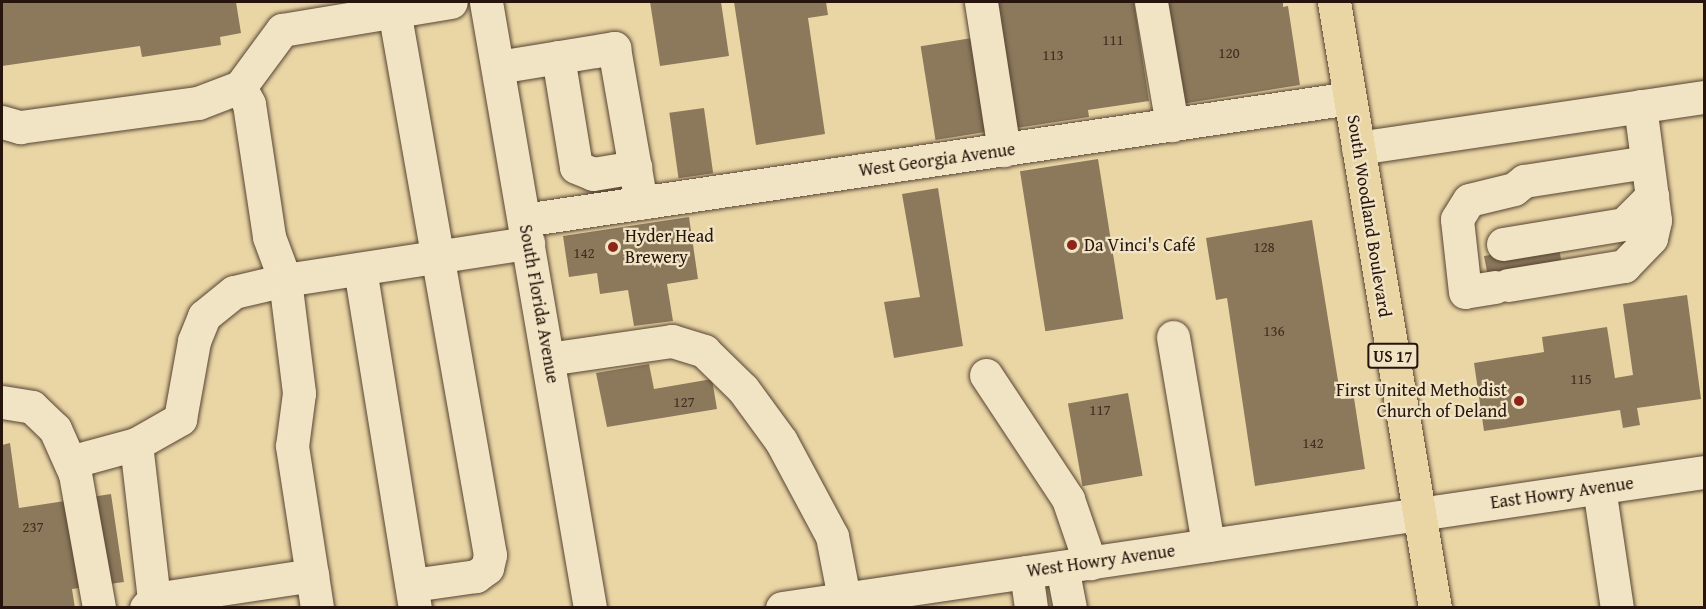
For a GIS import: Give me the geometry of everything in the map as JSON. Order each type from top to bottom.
[{"type":"main road","name":"South Woodland Boulevard","points":[[1334,2],[1435,608]]},
{"type":"street","points":[[2,122],[20,127],[198,103],[240,87],[282,30],[451,2]]},
{"type":"street","name":"South Florida Avenue","points":[[486,2],[590,608]]},
{"type":"street","points":[[981,2],[1004,150]]},
{"type":"street","points":[[1151,2],[1172,125]]},
{"type":"street","points":[[360,269],[414,596],[476,576],[490,562],[440,256],[394,10]]},
{"type":"street","points":[[498,67],[614,48],[640,203]]},
{"type":"street","points":[[558,57],[576,167],[593,174],[635,167]]},
{"type":"street","points":[[240,87],[249,104],[269,237],[285,280],[299,393],[292,446],[317,608]]},
{"type":"street","points":[[1358,148],[1704,97]]},
{"type":"street","name":"West Georgia Avenue","points":[[70,462],[136,444],[180,419],[194,341],[204,316],[234,292],[285,280],[440,256],[640,203],[1350,98]]},
{"type":"street","points":[[1483,247],[1465,292],[1624,266],[1651,238],[1655,220],[1640,106]]},
{"type":"street","points":[[1483,247],[1456,219],[1469,200],[1514,189],[1524,181],[1647,162]]},
{"type":"street","points":[[1483,247],[1624,224],[1652,196]]},
{"type":"street","points":[[1173,337],[1208,545]]},
{"type":"street","points":[[548,359],[672,341],[704,351],[743,389],[781,441],[832,536],[850,602]]},
{"type":"street","points":[[986,375],[1068,499],[1076,565],[1070,608]]},
{"type":"street","points":[[2,402],[32,407],[55,429],[75,474],[99,608]]},
{"type":"street","points":[[136,444],[150,603],[312,575]]},
{"type":"street","name":"East Howry Avenue","points":[[1419,513],[1704,472]]},
{"type":"street","points":[[1599,488],[1617,608]]},
{"type":"street","name":"West Howry Avenue","points":[[782,608],[850,602],[1419,513]]},
{"type":"street","points":[[1026,573],[1031,608]]},
{"type":"building","points":[[2,2],[236,2],[241,33],[220,37],[221,45],[142,57],[140,46],[2,66]]},
{"type":"building","points":[[650,2],[721,2],[729,56],[660,66]]},
{"type":"building","points":[[734,2],[826,2],[828,15],[808,18],[825,134],[756,145]]},
{"type":"building","points":[[997,2],[1134,2],[1149,101],[1088,110],[1089,117],[1016,128]]},
{"type":"building","points":[[1159,2],[1283,2],[1283,7],[1288,6],[1300,85],[1175,105]]},
{"type":"building","points":[[972,38],[987,132],[936,140],[921,46]]},
{"type":"building","points":[[704,108],[713,173],[679,178],[669,113]]},
{"type":"building","name":"Da Vinci's Café","points":[[1098,159],[1123,319],[1045,331],[1020,171]]},
{"type":"building","points":[[938,188],[963,346],[894,358],[884,302],[920,297],[902,194]]},
{"type":"building","points":[[689,217],[698,279],[667,284],[673,321],[634,326],[628,290],[600,294],[597,273],[569,277],[563,236]]},
{"type":"building","points":[[1312,220],[1341,399],[1354,398],[1365,469],[1255,486],[1227,298],[1216,300],[1206,238]]},
{"type":"building","points":[[1488,240],[1559,247],[1562,266],[1488,277],[1484,256],[1490,255]]},
{"type":"building","points":[[1687,295],[1701,399],[1637,408],[1640,425],[1623,428],[1620,410],[1484,431],[1474,363],[1544,352],[1542,337],[1607,327],[1615,378],[1633,375],[1623,304]]},
{"type":"building","points":[[649,364],[654,389],[712,379],[717,409],[607,427],[596,373]]},
{"type":"building","points":[[1128,393],[1143,476],[1083,486],[1068,404]]},
{"type":"building","points":[[10,443],[19,508],[111,494],[124,582],[72,589],[75,608],[2,608],[2,445]]},
{"type":"place","name":"Da Vinci's Café","points":[[1072,245]]},
{"type":"place","name":"Hyder Head Brewery","points":[[613,247]]},
{"type":"place","name":"First United Methodist Church of Deland","points":[[1519,401]]}]
